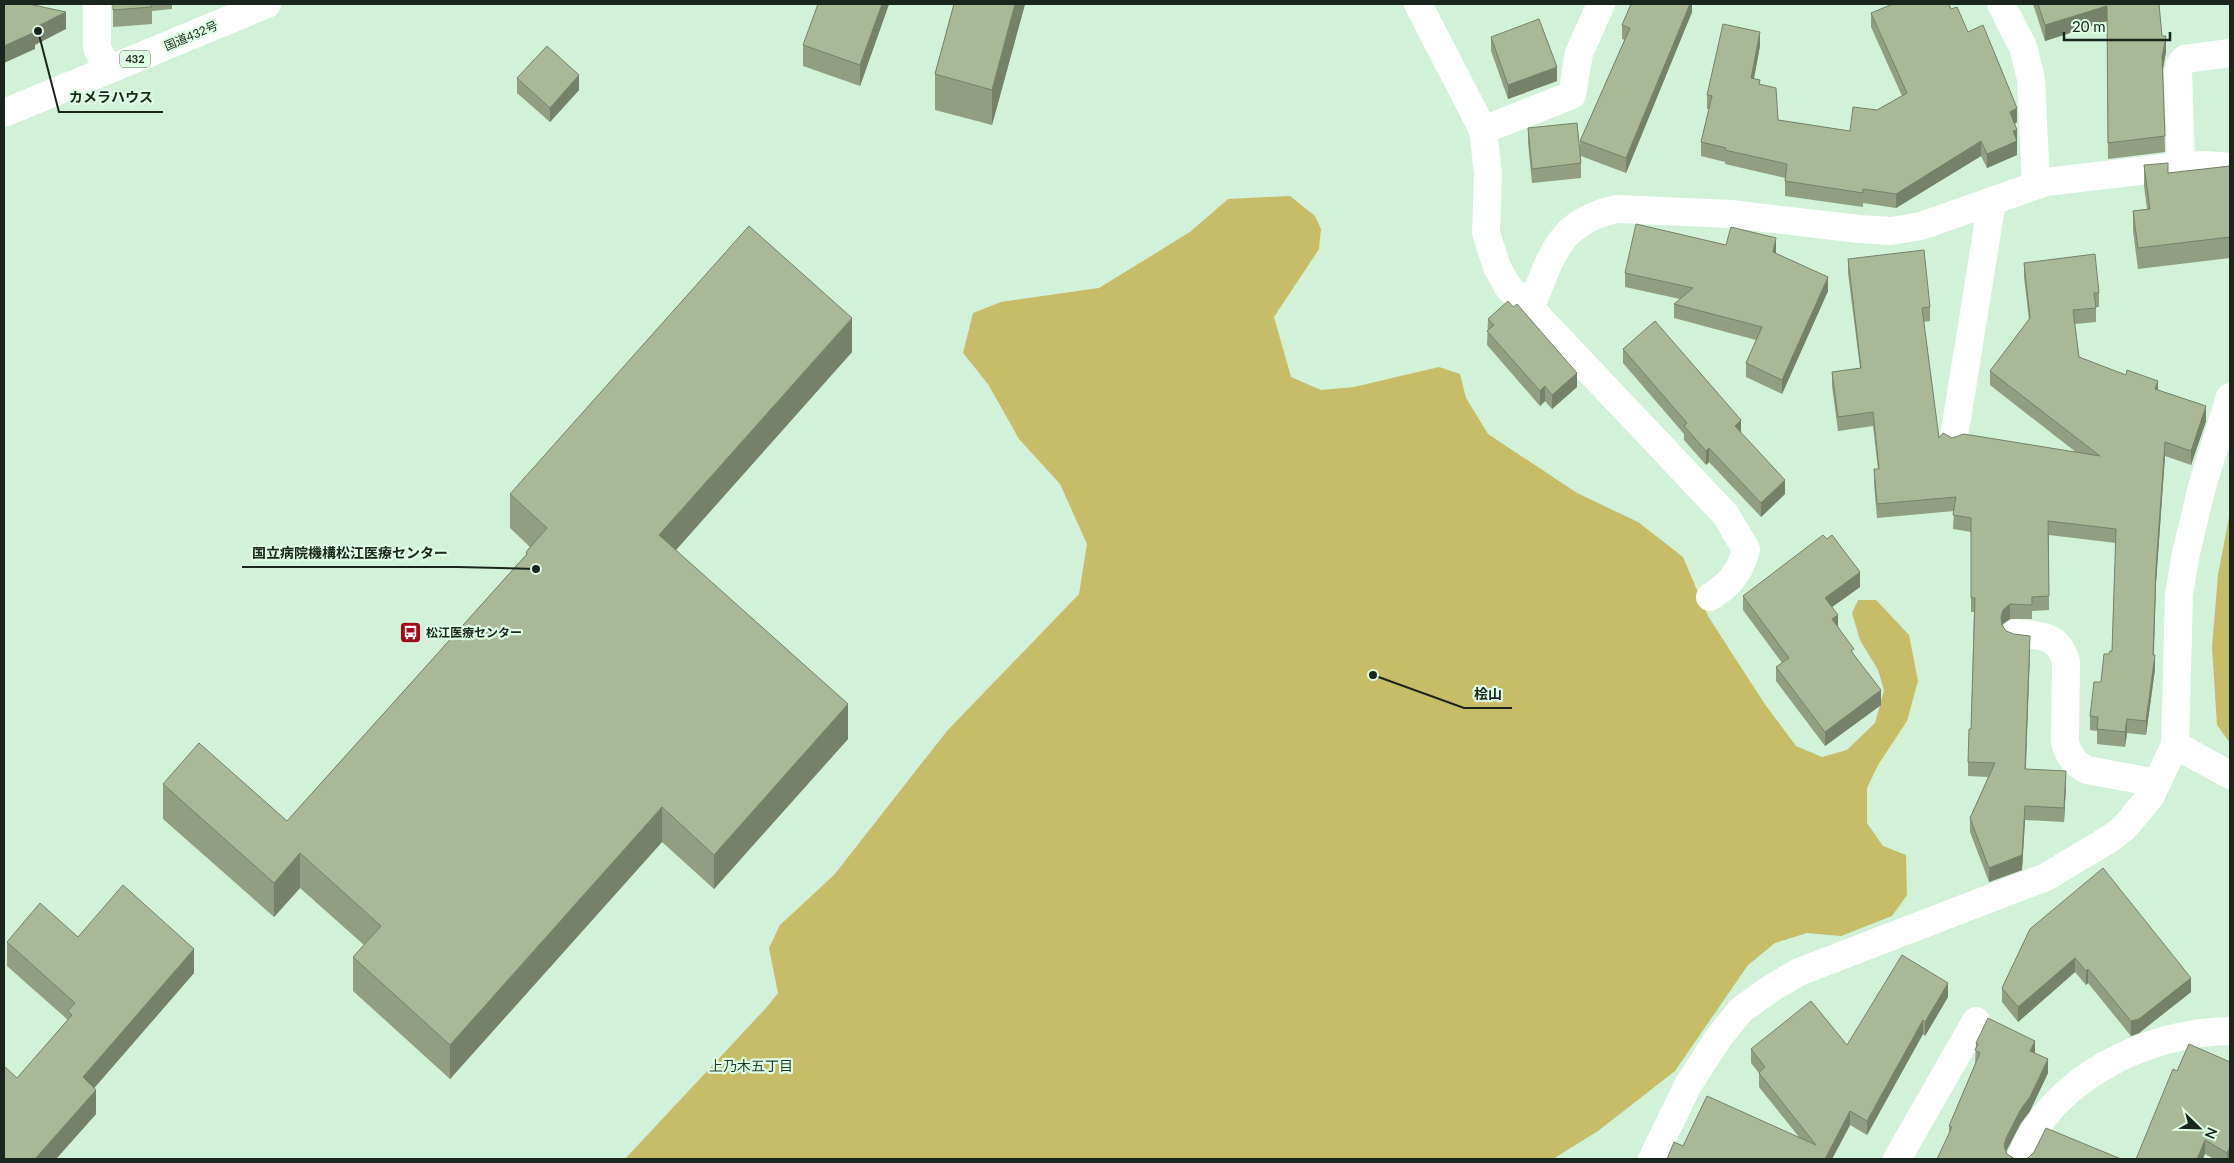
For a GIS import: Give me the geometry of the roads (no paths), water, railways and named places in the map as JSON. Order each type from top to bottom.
[{"type":"main road","points":[[97,4],[98,48],[108,70]]},
{"type":"main road","name":"国道432号","points":[[4,113],[267,4]]},
{"type":"main road","points":[[1418,4],[1482,130],[1488,173],[1486,233],[1496,267],[1508,287],[1725,514],[1746,549],[1743,563],[1733,580],[1710,597]]},
{"type":"main road","points":[[1482,130],[1572,95],[1578,53],[1601,4]]},
{"type":"main road","points":[[2001,4],[2023,47],[2031,79],[2036,184]]},
{"type":"main road","points":[[2181,166],[2178,72],[2180,65],[2185,59],[2230,53]]},
{"type":"main road","points":[[1530,308],[1553,252],[1562,240],[1583,220],[1601,212],[1617,209],[1731,214],[1891,231],[1921,226],[2036,184],[2181,166],[2206,165],[2230,168]]},
{"type":"main road","points":[[1954,437],[1992,201]]},
{"type":"main road","points":[[1652,1159],[1688,1085],[1719,1036],[1741,1010],[1770,989],[1799,972],[2046,877],[2111,838],[2124,828],[2150,797],[2175,746],[2179,594],[2186,553],[2203,483],[2230,397]]},
{"type":"main road","points":[[2016,633],[2044,636],[2059,646],[2063,653],[2066,662],[2065,742],[2067,752],[2072,759],[2087,770],[2157,783]]},
{"type":"main road","points":[[2175,746],[2230,775]]},
{"type":"main road","points":[[1897,1159],[1976,1021]]},
{"type":"main road","points":[[2020,1159],[2034,1129],[2052,1106],[2075,1085],[2101,1068],[2130,1053],[2167,1040],[2230,1031]]},
{"type":"place","name":"カメラハウス","points":[[38,31]]},
{"type":"place","name":"国立病院機構松江医療センター","points":[[536,569]]},
{"type":"place","name":"松江医療センター","points":[[410,633]]},
{"type":"place","name":"桧山","points":[[1373,675]]},
{"type":"district","name":"上乃木五丁目","points":[[751,1066]]}]
